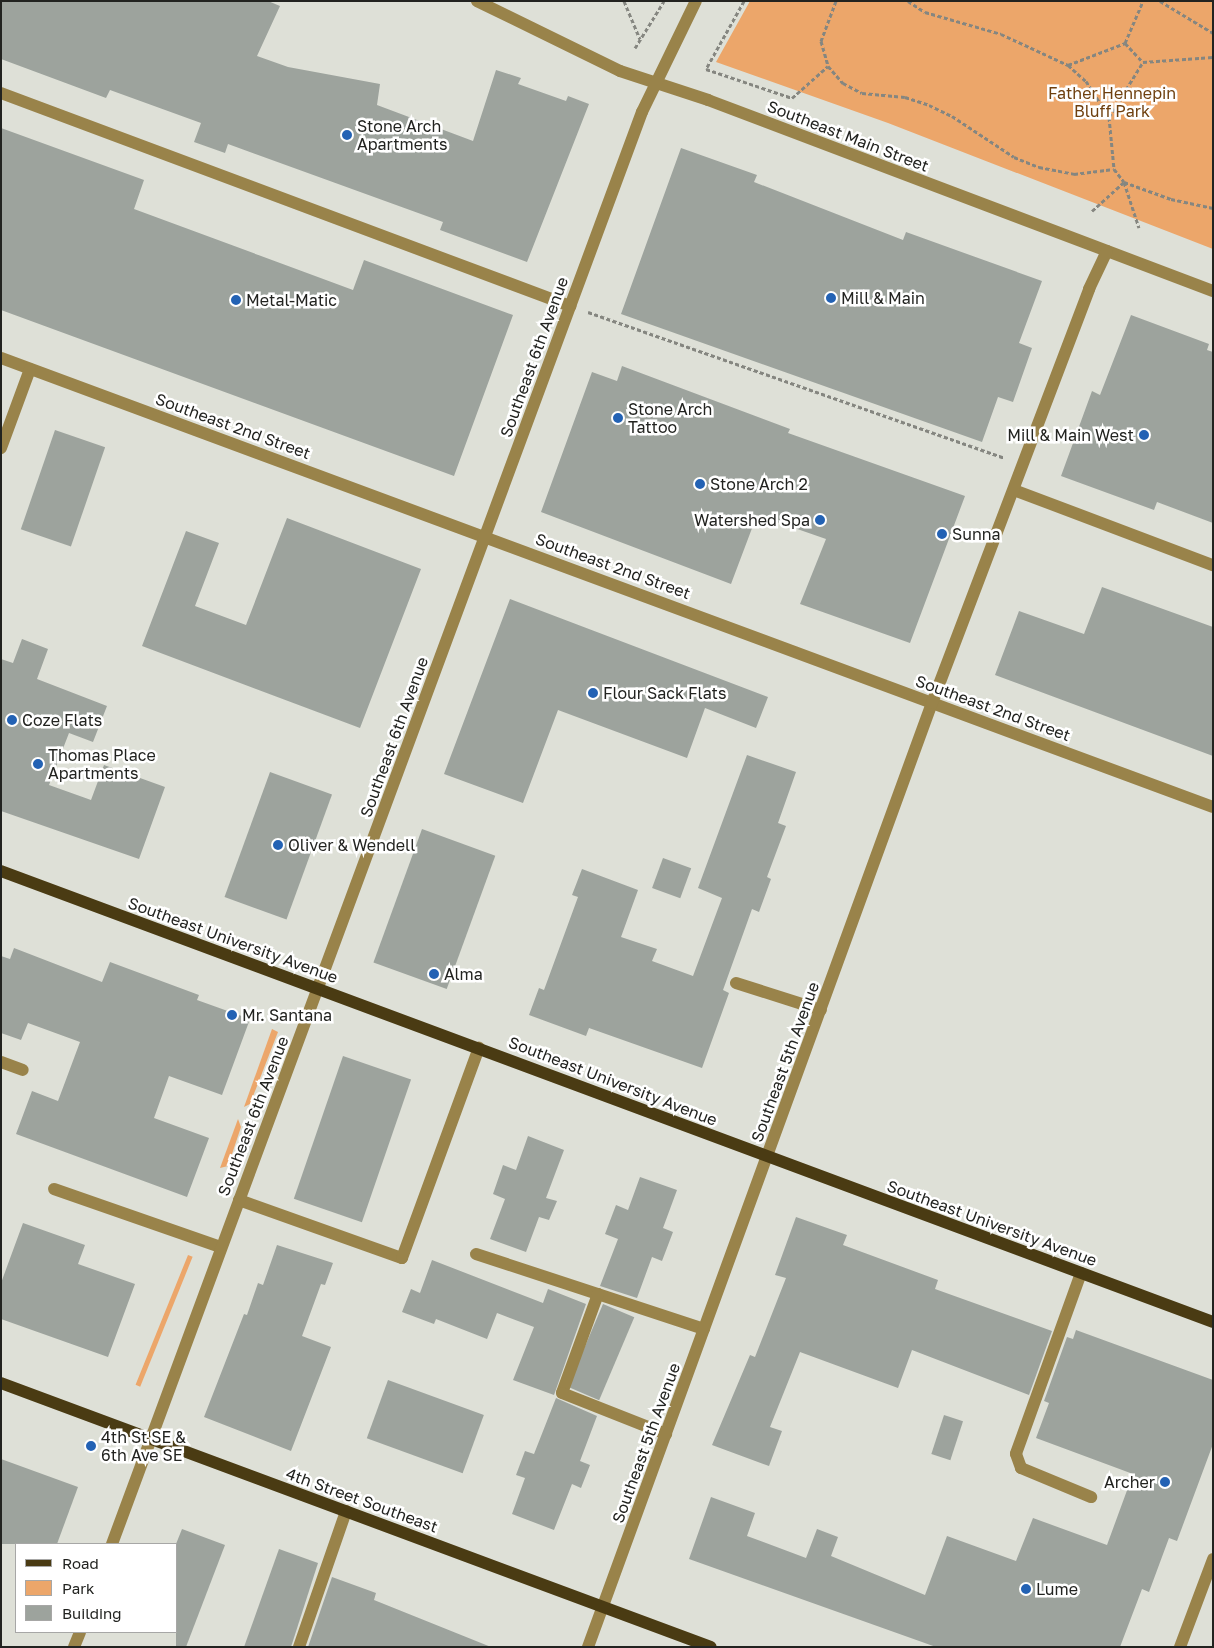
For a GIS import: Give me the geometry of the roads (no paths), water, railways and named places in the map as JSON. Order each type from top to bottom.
[{"type":"main road","name":"Southeast University Avenue","points":[[1,871],[1213,1322]]},
{"type":"main road","name":"4th Street Southeast","points":[[1,1384],[711,1647]]},
{"type":"street","name":"Southeast Main Street","points":[[477,1],[500,10],[610,67],[655,82],[1213,291]]},
{"type":"street","name":"Southeast 6th Avenue","points":[[112,1543],[570,306],[655,82],[696,1]]},
{"type":"street","points":[[1,94],[570,306]]},
{"type":"street","name":"Southeast 5th Avenue","points":[[588,1647],[932,703],[1089,289],[1107,251]]},
{"type":"street","name":"Southeast 2nd Street","points":[[1,358],[1213,807]]},
{"type":"street","points":[[1,448],[30,369]]},
{"type":"street","points":[[1014,490],[1213,565]]},
{"type":"street","points":[[736,983],[821,1010]]},
{"type":"street","points":[[239,1200],[402,1258],[479,1048]]},
{"type":"street","points":[[1,1062],[23,1070]]},
{"type":"street","points":[[54,1189],[221,1247]]},
{"type":"street","points":[[476,1254],[704,1329]]},
{"type":"street","points":[[1081,1273],[1016,1454],[1022,1468],[1091,1497]]},
{"type":"street","points":[[598,1294],[562,1392],[666,1434]]},
{"type":"street","points":[[299,1647],[346,1511]]},
{"type":"street","points":[[1180,1647],[1213,1558]]},
{"type":"street","points":[[74,1647],[80,1633]]},
{"type":"place","name":"Stone Arch Apartments","points":[[347,135]]},
{"type":"place","name":"Mill & Main","points":[[831,298]]},
{"type":"place","name":"Metal-Matic","points":[[236,300]]},
{"type":"place","name":"Stone Arch Tattoo","points":[[618,418]]},
{"type":"place","name":"Mill & Main West","points":[[1144,435]]},
{"type":"place","name":"Stone Arch 2","points":[[700,484]]},
{"type":"place","name":"Watershed Spa","points":[[820,520]]},
{"type":"place","name":"Sunna","points":[[942,534]]},
{"type":"place","name":"Flour Sack Flats","points":[[593,693]]},
{"type":"place","name":"Coze Flats","points":[[12,720]]},
{"type":"place","name":"Thomas Place Apartments","points":[[38,764]]},
{"type":"place","name":"Oliver & Wendell","points":[[278,845]]},
{"type":"place","name":"Alma","points":[[434,974]]},
{"type":"place","name":"Mr. Santana","points":[[232,1015]]},
{"type":"place","name":"4th St SE & 6th Ave SE","points":[[91,1446]]},
{"type":"place","name":"Archer","points":[[1165,1482]]},
{"type":"place","name":"Lume","points":[[1026,1589]]},
{"type":"park label","name":"Father Hennepin Bluff Park","points":[[1112,102]]}]
